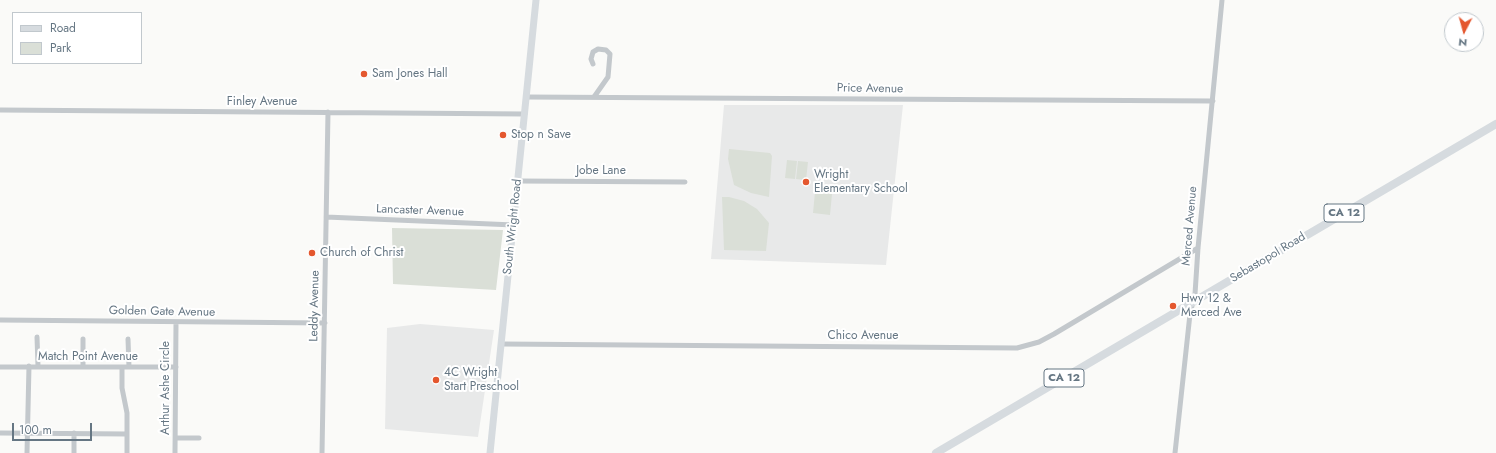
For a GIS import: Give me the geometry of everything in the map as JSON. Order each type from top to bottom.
[{"type":"main road","name":"South Wright Road","points":[[490,453],[536,0]]},
{"type":"main road","name":"Sebastopol Road","points":[[936,453],[1496,124]]},
{"type":"street","name":"Merced Avenue","points":[[1175,453],[1187,341],[1192,303],[1195,294],[1198,248],[1222,0]]},
{"type":"street","points":[[593,64],[591,59],[592,52],[598,49],[606,50],[610,54],[608,77],[594,97]]},
{"type":"street","name":"Price Avenue","points":[[526,97],[1213,101]]},
{"type":"street","name":"Finley Avenue","points":[[0,110],[525,114]]},
{"type":"street","name":"Leddy Avenue","points":[[322,453],[328,112]]},
{"type":"street","name":"Jobe Lane","points":[[518,181],[685,182]]},
{"type":"street","name":"Lancaster Avenue","points":[[326,217],[514,225]]},
{"type":"street","name":"Chico Avenue","points":[[502,344],[1017,348],[1039,342],[1054,334],[1198,248]]},
{"type":"street","name":"Golden Gate Avenue","points":[[0,320],[176,323],[325,323]]},
{"type":"street","name":"Arthur Ashe Circle","points":[[175,453],[176,323]]},
{"type":"street","points":[[37,337],[38,366]]},
{"type":"street","points":[[83,339],[83,366]]},
{"type":"street","points":[[128,339],[129,367]]},
{"type":"street","points":[[28,453],[29,366]]},
{"type":"street","name":"Match Point Avenue","points":[[0,367],[176,367]]},
{"type":"street","points":[[122,367],[122,388],[127,413],[127,453]]},
{"type":"street","points":[[0,433],[127,434]]},
{"type":"street","points":[[74,434],[74,453]]},
{"type":"street","points":[[176,438],[199,438]]},
{"type":"shaded area","name":"Wright Elementary School","points":[[724,105],[903,105],[886,265],[711,259]]},
{"type":"shaded area","name":"4C Wright Start Preschool","points":[[420,324],[494,330],[478,437],[385,429],[387,328]]},
{"type":"green space","points":[[729,149],[770,153],[772,156],[769,197],[751,193],[734,185],[728,159]]},
{"type":"green space","points":[[787,160],[797,161],[795,179],[785,178]]},
{"type":"green space","points":[[798,161],[808,162],[806,180],[796,179]]},
{"type":"green space","points":[[815,192],[832,194],[830,215],[813,213]]},
{"type":"green space","points":[[722,197],[729,197],[744,201],[757,209],[769,223],[766,251],[724,250]]},
{"type":"green space","points":[[392,228],[503,230],[496,290],[393,284]]},
{"type":"place","name":"Sam Jones Hall","points":[[364,74]]},
{"type":"place","name":"Stop n Save","points":[[503,135]]},
{"type":"place","name":"Wright Elementary School","points":[[806,182]]},
{"type":"place","name":"Church of Christ","points":[[312,253]]},
{"type":"place","name":"Hwy 12 & Merced Ave","points":[[1173,306]]},
{"type":"place","name":"4C Wright Start Preschool","points":[[436,380]]}]
